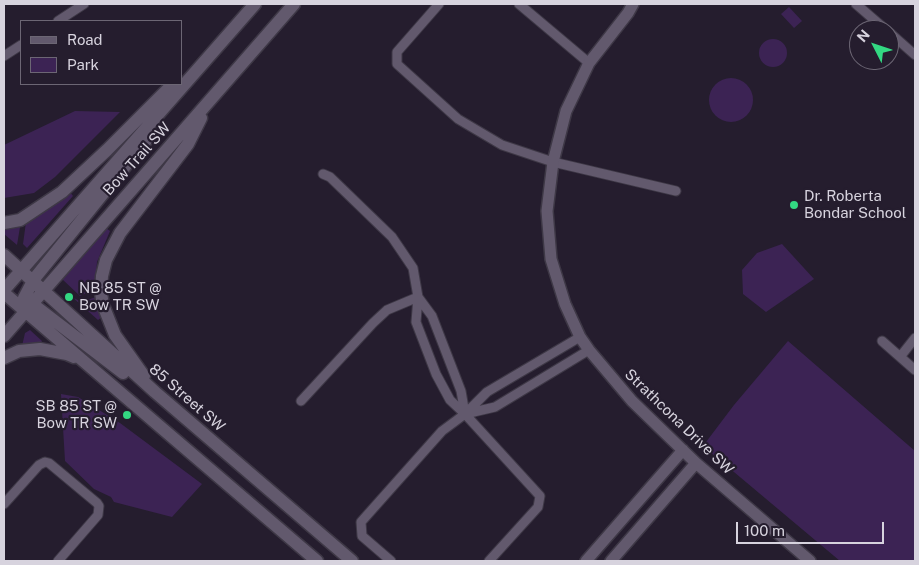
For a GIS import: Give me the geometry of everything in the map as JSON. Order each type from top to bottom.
[{"type":"main road","points":[[4,336],[16,291],[255,4]]},
{"type":"main road","name":"Bow Trail SW","points":[[43,290],[294,4]]},
{"type":"main road","points":[[182,75],[223,33],[242,18]]},
{"type":"main road","points":[[4,223],[20,220],[62,192],[108,150],[172,85]]},
{"type":"main road","points":[[155,392],[115,335],[103,305],[100,289],[102,276],[113,244],[140,204],[188,144],[211,100]]},
{"type":"main road","name":"85 Street SW","points":[[4,255],[16,291],[83,361],[317,561]]},
{"type":"main road","name":"85 Street SW","points":[[16,291],[43,290],[155,392],[352,561]]},
{"type":"main road","points":[[16,291],[226,453]]},
{"type":"main road","points":[[4,358],[19,351],[40,349],[67,354],[83,361]]},
{"type":"street","points":[[60,20],[84,4]]},
{"type":"street","points":[[439,4],[397,52],[397,64],[458,119],[502,145],[552,162],[676,191]]},
{"type":"street","points":[[519,4],[589,63]]},
{"type":"street","name":"Strathcona Drive SW","points":[[633,4],[589,63],[566,111],[552,162],[547,211],[551,259],[565,304],[580,337],[632,401],[696,462],[804,559]]},
{"type":"street","points":[[856,4],[875,20]]},
{"type":"street","points":[[899,41],[915,55]]},
{"type":"street","points":[[4,56],[20,46]]},
{"type":"street","points":[[323,174],[330,177],[392,237],[413,268],[418,297],[416,322],[436,374],[450,400],[540,496],[538,507],[489,561]]},
{"type":"street","points":[[418,297],[432,316],[461,391],[465,414]]},
{"type":"street","points":[[301,401],[380,316],[387,310],[418,297]]},
{"type":"street","points":[[391,561],[362,536],[361,522],[442,431],[465,414],[487,392],[580,337]]},
{"type":"street","points":[[900,356],[915,338]]},
{"type":"street","points":[[882,341],[915,370]]},
{"type":"street","points":[[465,414],[495,407],[589,350]]},
{"type":"street","points":[[586,561],[683,450]]},
{"type":"street","points":[[4,504],[39,465],[45,462],[49,463],[97,503],[98,515],[58,561]]},
{"type":"street","points":[[611,561],[696,462]]},
{"type":"green space","points":[[789,7],[802,21],[794,28],[781,14]]},
{"type":"green space","points":[[773,39],[783,43],[787,53],[783,63],[773,67],[763,63],[759,53],[763,43]]},
{"type":"green space","points":[[735,78],[747,84],[752,92],[752,108],[747,116],[739,121],[727,122],[715,116],[710,108],[709,96],[715,84],[723,79]]},
{"type":"green space","points":[[75,111],[120,112],[55,177],[34,193],[4,198],[4,145]]},
{"type":"green space","points":[[70,192],[73,196],[27,248],[23,244],[26,222],[35,218]]},
{"type":"green space","points":[[19,225],[17,245],[4,234],[4,228]]},
{"type":"green space","points":[[106,228],[110,231],[97,262],[95,289],[80,296],[62,279]]},
{"type":"green space","points":[[782,244],[814,279],[766,312],[743,294],[742,270],[757,253]]},
{"type":"green space","points":[[71,296],[81,302],[96,297],[102,317],[98,320]]},
{"type":"green space","points":[[30,330],[42,341],[40,345],[22,346],[25,333]]},
{"type":"green space","points":[[788,341],[915,451],[915,561],[840,561],[703,446],[734,405]]},
{"type":"green space","points":[[61,394],[78,397],[120,423],[202,484],[172,517],[114,502],[111,497],[94,489],[65,461]]},
{"type":"place","name":"Dr. Roberta Bondar School","points":[[794,205]]},
{"type":"place","name":"NB 85 ST @ Bow TR SW","points":[[69,297]]},
{"type":"place","name":"SB 85 ST @ Bow TR SW","points":[[127,415]]}]
